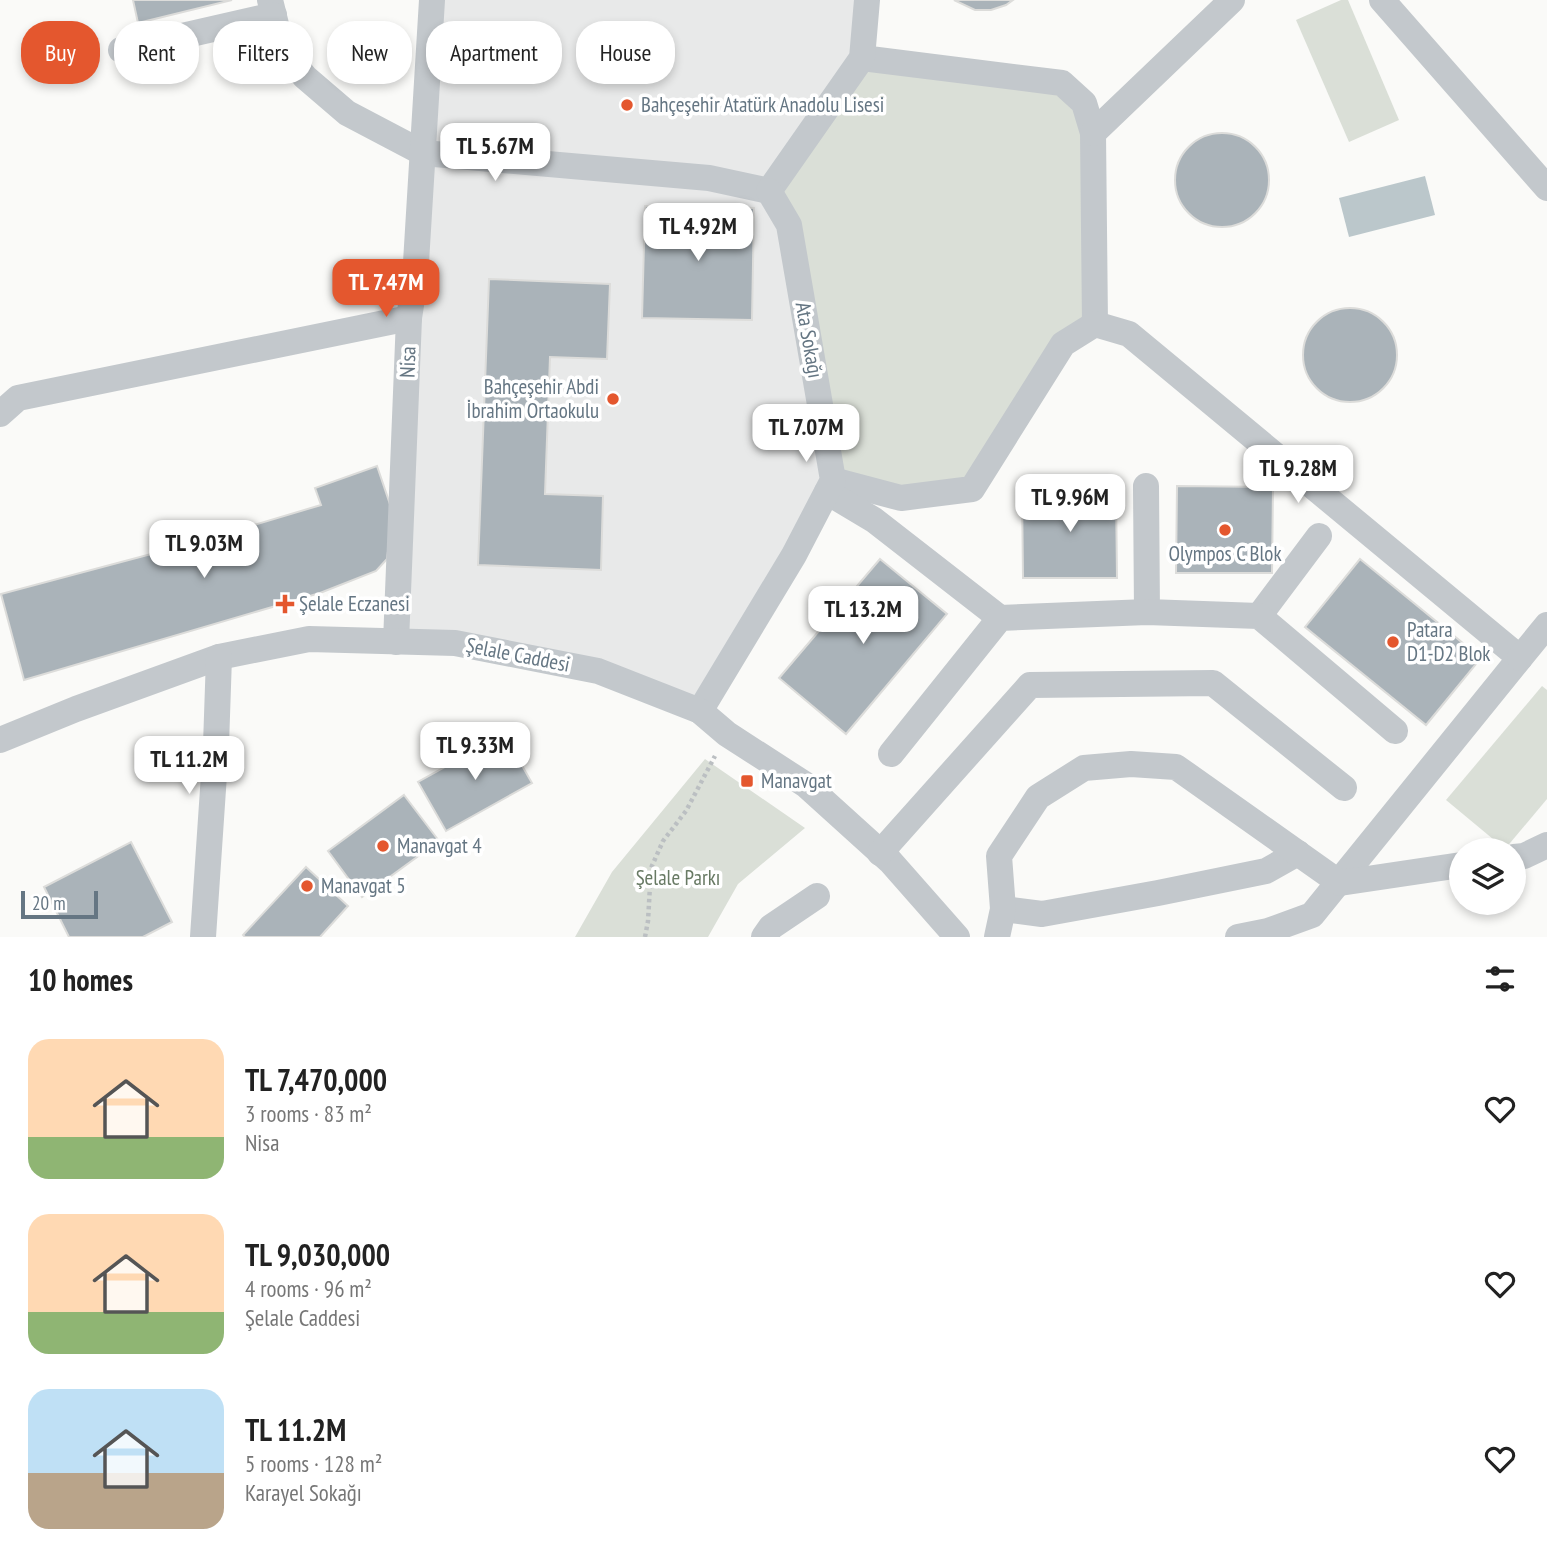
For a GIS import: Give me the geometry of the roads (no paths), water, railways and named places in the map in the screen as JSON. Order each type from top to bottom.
[{"type":"street","name":"Nisa","points":[[396,642],[409,318],[415,279],[432,0]]},
{"type":"street","points":[[199,28],[272,7],[282,49],[305,77],[347,113],[423,153],[709,178],[769,191],[862,58],[867,0]]},
{"type":"street","points":[[1093,133],[1232,0]]},
{"type":"street","points":[[1382,0],[1547,188]]},
{"type":"street","points":[[862,58],[1062,83],[1084,103],[1093,133],[1095,324]]},
{"type":"street","name":"Ata Sokağı","points":[[769,191],[789,225],[830,486]]},
{"type":"street","points":[[0,414],[18,398],[409,318]]},
{"type":"street","points":[[830,486],[901,498],[972,489],[1063,344],[1095,324],[1129,334],[1520,658]]},
{"type":"street","points":[[830,486],[1000,618],[1147,612],[1259,616],[1395,732]]},
{"type":"street","points":[[700,711],[794,555],[830,486]]},
{"type":"street","points":[[1146,486],[1147,612]]},
{"type":"street","points":[[1259,616],[1319,536]]},
{"type":"street","points":[[891,754],[1000,618]]},
{"type":"street","points":[[1238,937],[1268,930],[1315,926],[1340,883],[1547,625]]},
{"type":"street","name":"Şelale Caddesi","points":[[0,740],[219,657],[309,639],[455,643],[598,671],[700,711],[727,734],[806,785],[880,853],[957,937]]},
{"type":"street","points":[[203,937],[219,657]]},
{"type":"street","points":[[880,853],[1030,685],[1213,683],[1344,788]]},
{"type":"street","points":[[997,937],[1003,909],[999,856],[1038,797],[1084,768],[1131,764],[1176,766],[1340,883],[1449,867]]},
{"type":"street","points":[[1526,855],[1547,845]]},
{"type":"street","points":[[1003,909],[1042,914],[1158,893],[1266,872],[1298,853]]},
{"type":"street","points":[[764,937],[771,927],[817,896]]},
{"type":"place","name":"Bahçeşehir Atatürk Anadolu Lisesi","points":[[627,105]]},
{"type":"place","name":"Bahçeşehir Abdi İbrahim Ortaokulu","points":[[613,399]]},
{"type":"place","name":"Olympos C Blok","points":[[1225,530]]},
{"type":"place","name":"Şelale Eczanesi","points":[[285,604]]},
{"type":"place","name":"Patara D1-D2 Blok","points":[[1393,642]]},
{"type":"place","name":"Manavgat","points":[[747,781]]},
{"type":"place","name":"Manavgat 4","points":[[383,846]]},
{"type":"place","name":"Manavgat 5","points":[[307,886]]},
{"type":"park label","name":"Şelale Parkı","points":[[678,878]]}]
